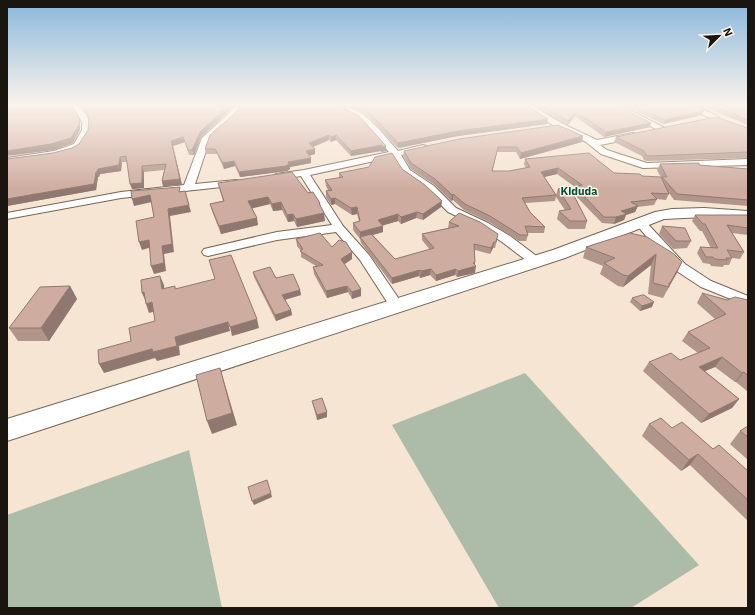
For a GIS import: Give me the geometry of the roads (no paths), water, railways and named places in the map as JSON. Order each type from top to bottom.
[{"type":"street","points":[[7,161],[65,150],[76,146],[81,141],[84,133]]},
{"type":"street","points":[[187,188],[191,182],[206,138],[212,133]]},
{"type":"street","points":[[376,133],[395,153],[406,172],[430,188],[452,210],[484,225],[506,239],[535,261]]},
{"type":"street","points":[[573,133],[587,140],[604,152],[646,166],[748,162]]},
{"type":"street","points":[[587,140],[596,143],[645,133]]},
{"type":"street","points":[[266,178],[304,173],[431,146]]},
{"type":"street","points":[[304,173],[339,228],[365,258],[396,305]]},
{"type":"street","points":[[7,216],[121,195],[243,182]]},
{"type":"street","points":[[7,430],[559,254],[661,215],[672,213],[709,213],[748,216]]},
{"type":"street","points":[[641,223],[680,267],[706,284],[748,301]]},
{"type":"street","points":[[208,252],[277,236],[339,228]]},
{"type":"district","name":"Kiduda","points":[[579,191]]}]
